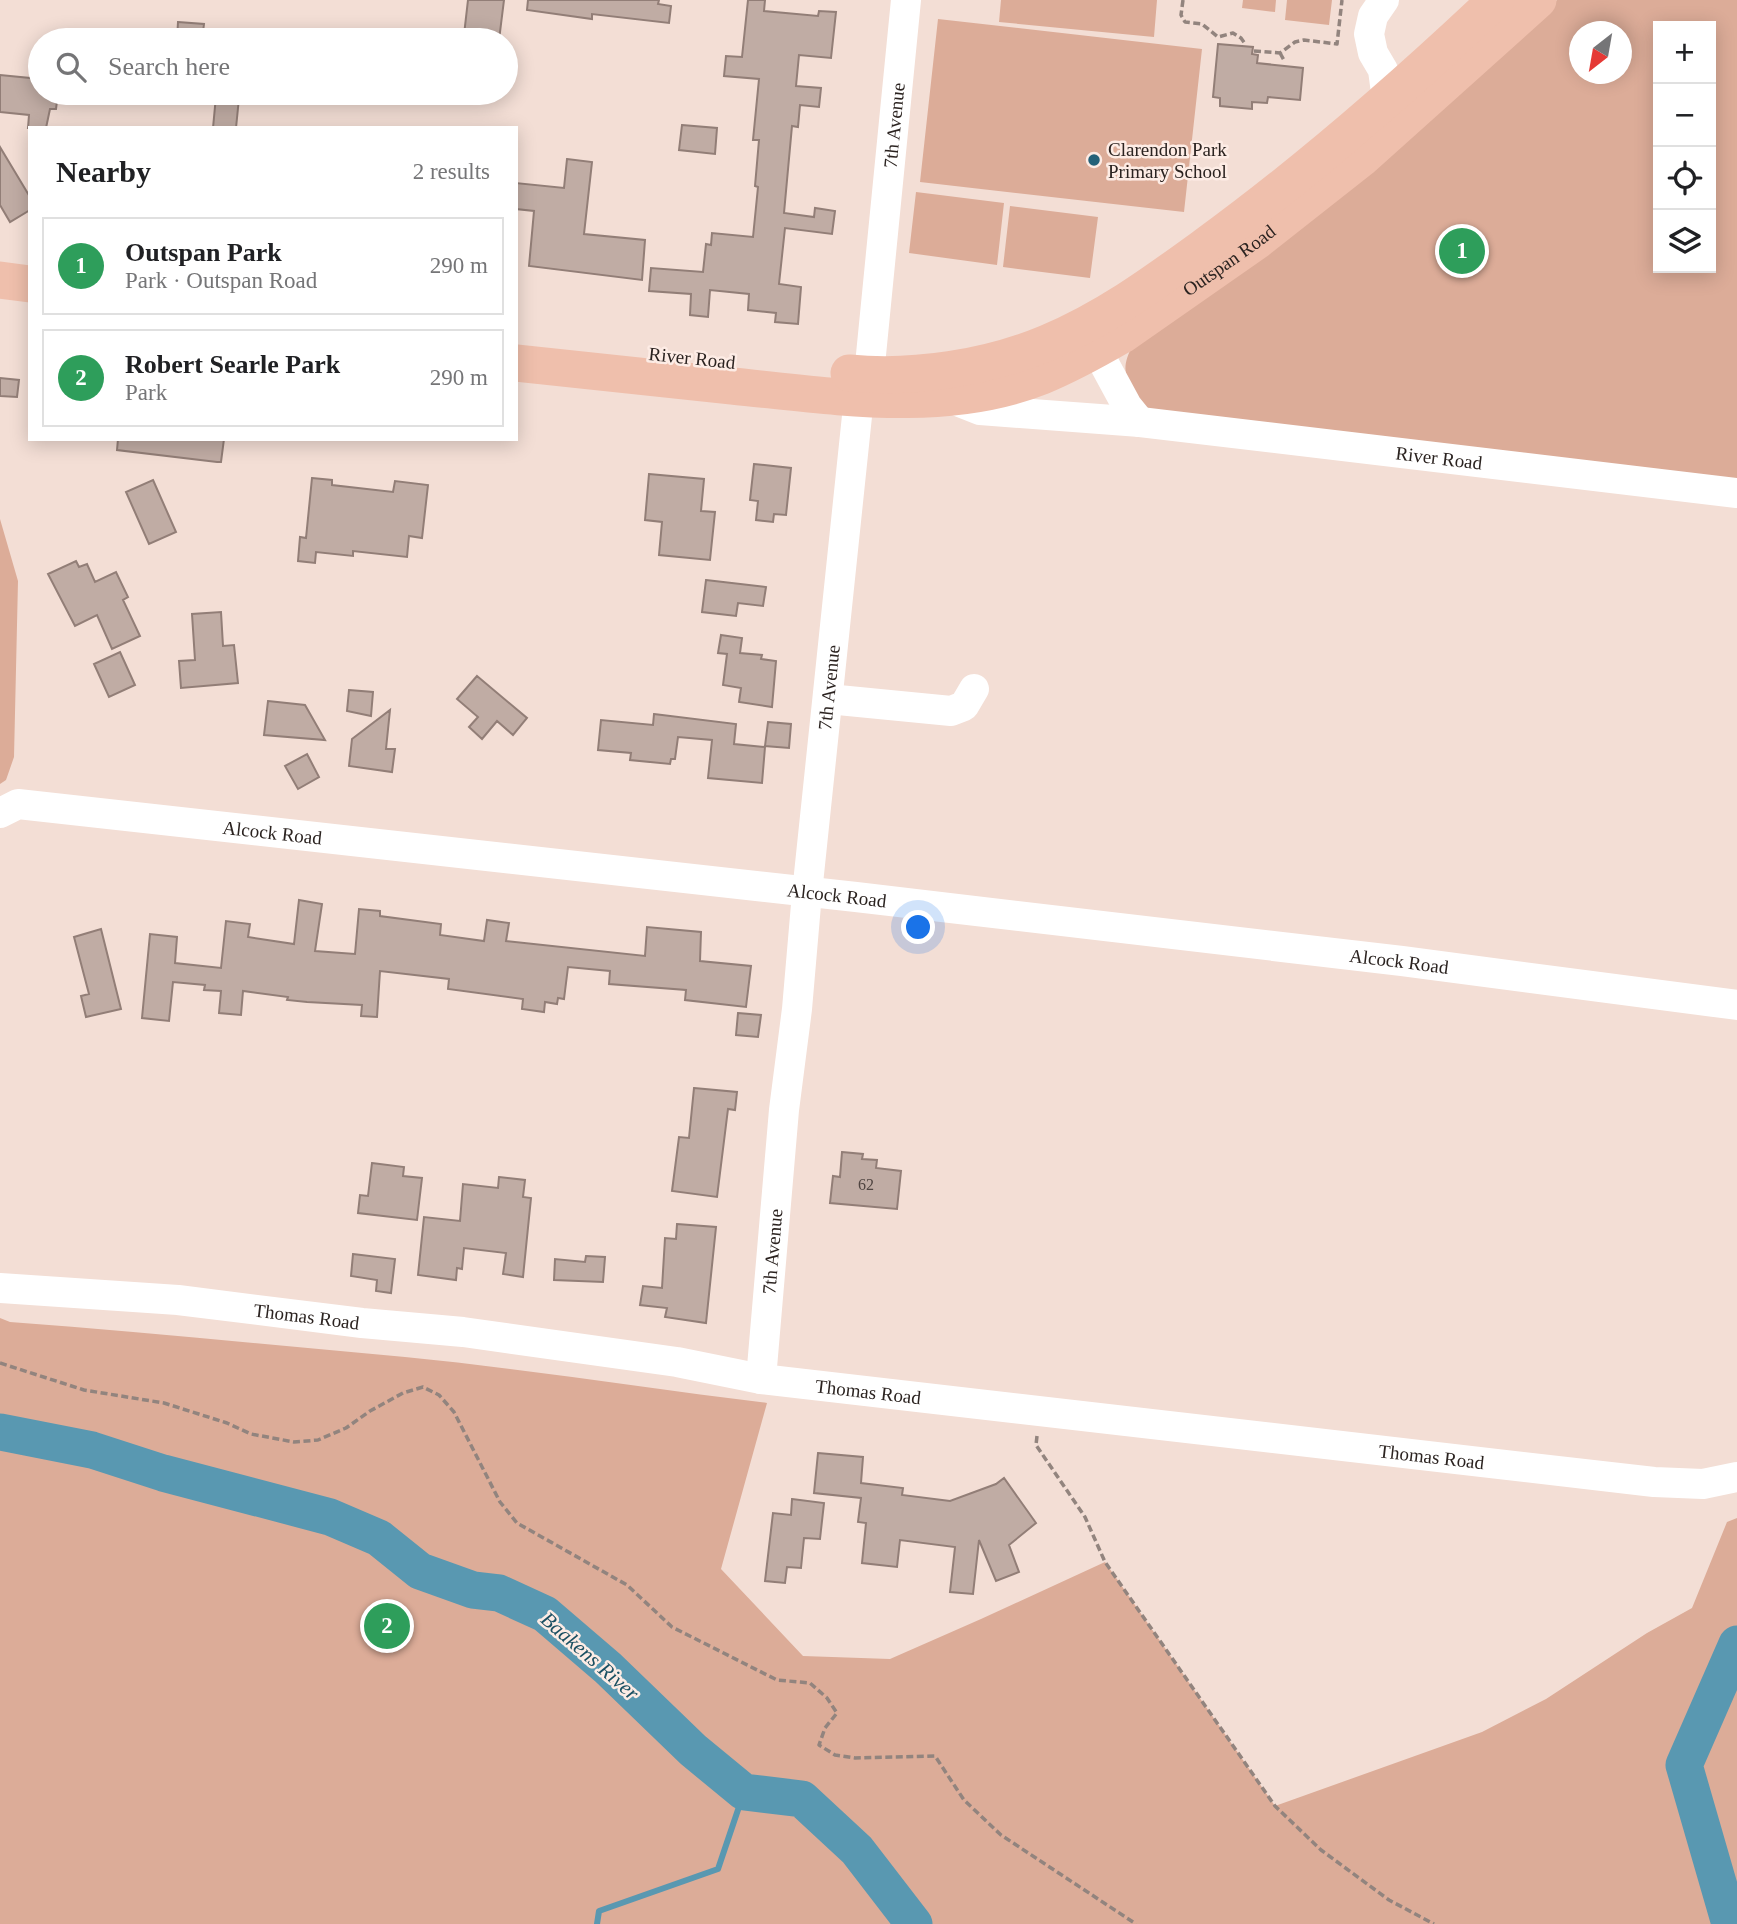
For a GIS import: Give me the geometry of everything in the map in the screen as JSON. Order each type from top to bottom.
[{"type":"main road","name":"Outspan Road","points":[[864,386],[966,368],[1044,344],[1091,338],[1135,297],[1301,174],[1496,0]]},
{"type":"main road","name":"Outspan Road","points":[[864,386],[947,397],[996,389],[1040,376],[1091,338],[1258,240],[1402,124],[1538,0]]},
{"type":"main road","points":[[0,281],[28,284]]},
{"type":"main road","points":[[0,305],[28,308]]},
{"type":"main road","name":"River Road","points":[[518,339],[864,386]]},
{"type":"main road","name":"River Road","points":[[518,363],[864,386]]},
{"type":"street","name":"7th Avenue","points":[[761,1379],[807,892],[906,0]]},
{"type":"street","points":[[1384,0],[1373,16],[1369,34],[1373,53],[1383,70],[1387,100]]},
{"type":"street","points":[[1091,338],[1127,406],[1140,422]]},
{"type":"street","name":"River Road","points":[[947,397],[980,411],[1140,422],[1737,493]]},
{"type":"street","points":[[828,699],[951,711],[964,706],[974,689]]},
{"type":"street","name":"Alcock Road","points":[[9,808],[807,892],[1402,961],[1737,1005]]},
{"type":"street","name":"Thomas Road","points":[[0,1289],[178,1300],[362,1323],[463,1332],[653,1358],[761,1379],[1654,1482],[1703,1484],[1737,1477]]},
{"type":"path","points":[[1183,0],[1181,15],[1185,22],[1202,24],[1218,37],[1233,33],[1246,45]]},
{"type":"path","points":[[1254,51],[1280,53],[1300,40],[1337,44],[1342,0]]},
{"type":"path","points":[[1280,53],[1285,62]]},
{"type":"path","points":[[0,1363],[84,1390],[164,1403],[276,1441],[318,1440],[346,1428],[370,1411],[403,1394],[423,1387],[439,1395],[453,1412],[500,1502],[517,1523],[627,1585],[672,1627],[777,1680],[810,1683],[827,1698],[837,1713],[825,1728],[820,1745],[835,1755],[867,1759],[935,1756],[964,1800],[1001,1835],[1136,1924]]},
{"type":"path","points":[[1038,1410],[1036,1446],[1085,1517],[1105,1562],[1275,1806],[1321,1850],[1389,1900],[1434,1924]]},
{"type":"shaded area","points":[[1001,0],[1157,0],[1154,37],[999,22]]},
{"type":"shaded area","points":[[1243,0],[1276,0],[1275,12],[1242,8]]},
{"type":"shaded area","points":[[1287,0],[1332,0],[1329,25],[1285,20]]},
{"type":"shaded area","points":[[1557,0],[1737,0],[1737,479],[1143,411],[1130,386],[1126,371],[1126,363],[1134,344],[1403,141]]},
{"type":"shaded area","points":[[938,19],[1202,49],[1184,212],[920,182]]},
{"type":"shaded area","points":[[916,192],[1004,203],[997,265],[909,253]]},
{"type":"shaded area","points":[[1010,206],[1098,217],[1090,278],[1003,267]]},
{"type":"shaded area","points":[[0,519],[18,581],[14,757],[6,780],[0,784]]},
{"type":"shaded area","points":[[0,1318],[10,1322],[450,1362],[767,1403],[721,1569],[803,1656],[890,1659],[1105,1562],[1275,1806],[1482,1732],[1546,1699],[1647,1633],[1692,1608],[1727,1522],[1737,1518],[1737,1924],[0,1924]]},
{"type":"building","points":[[468,0],[504,0],[500,28],[465,28]]},
{"type":"building","points":[[528,0],[659,0],[658,4],[671,6],[669,23],[592,14],[592,19],[527,10]]},
{"type":"building","points":[[748,0],[765,0],[764,11],[818,16],[819,11],[836,12],[831,58],[799,55],[796,86],[821,88],[819,107],[800,105],[798,127],[792,126],[784,213],[814,217],[815,208],[835,211],[832,234],[785,228],[779,284],[801,287],[798,324],[775,322],[776,313],[748,310],[749,294],[710,290],[708,317],[690,315],[691,294],[649,291],[651,268],[703,272],[706,244],[711,245],[712,233],[753,237],[759,140],[753,140],[759,79],[724,76],[726,56],[742,57]]},
{"type":"building","points":[[178,22],[204,24],[204,28],[178,28]]},
{"type":"building","name":"Clarendon Park Primary School","points":[[1218,44],[1253,47],[1252,54],[1258,55],[1257,63],[1303,68],[1300,100],[1268,97],[1267,103],[1252,102],[1252,109],[1220,106],[1220,98],[1213,97]]},
{"type":"building","points":[[0,75],[28,78],[28,105],[56,105],[56,109],[50,109],[46,126],[28,126],[29,115],[0,112]]},
{"type":"building","points":[[215,105],[238,105],[236,126],[213,126]]},
{"type":"building","points":[[682,125],[717,128],[715,154],[679,150]]},
{"type":"building","points":[[0,147],[28,194],[28,211],[10,222],[0,205]]},
{"type":"building","points":[[567,159],[592,162],[584,234],[645,240],[642,280],[529,266],[534,211],[518,209],[518,183],[564,188]]},
{"type":"building","points":[[0,378],[19,380],[17,397],[0,396]]},
{"type":"building","points":[[118,441],[224,441],[221,462],[117,450]]},
{"type":"building","points":[[754,464],[791,468],[786,515],[774,514],[773,522],[756,520],[758,501],[750,500]]},
{"type":"building","points":[[649,474],[704,479],[701,511],[715,512],[710,560],[659,555],[662,522],[645,520]]},
{"type":"building","points":[[312,478],[332,480],[332,485],[393,492],[395,481],[428,485],[422,538],[409,536],[407,557],[353,551],[353,556],[316,552],[315,563],[298,561],[300,537],[306,538]]},
{"type":"building","points":[[153,480],[176,532],[149,544],[126,492]]},
{"type":"building","points":[[76,561],[79,567],[87,564],[95,582],[116,572],[128,597],[123,600],[140,636],[112,649],[97,615],[75,626],[48,574]]},
{"type":"building","points":[[706,580],[766,587],[763,606],[738,603],[736,616],[702,612]]},
{"type":"building","points":[[221,612],[223,646],[234,645],[238,683],[181,688],[179,661],[195,660],[192,614]]},
{"type":"building","points":[[721,635],[742,638],[740,653],[762,655],[761,659],[776,661],[772,707],[739,702],[741,688],[723,685],[727,654],[718,653]]},
{"type":"building","points":[[120,652],[135,685],[109,697],[94,664]]},
{"type":"building","points":[[477,676],[527,718],[513,735],[497,721],[482,739],[469,727],[478,717],[457,699]]},
{"type":"building","points":[[349,690],[373,692],[371,716],[347,711]]},
{"type":"building","points":[[268,701],[305,705],[325,740],[264,735]]},
{"type":"building","points":[[390,710],[386,749],[395,749],[392,772],[349,766],[352,739]]},
{"type":"building","points":[[654,714],[736,724],[734,744],[765,747],[762,783],[708,778],[712,740],[678,737],[675,759],[671,759],[670,764],[630,760],[631,753],[598,750],[601,720],[653,725]]},
{"type":"building","points":[[768,722],[791,724],[789,748],[765,746]]},
{"type":"building","points":[[307,754],[319,777],[298,789],[285,766]]},
{"type":"building","points":[[299,900],[322,904],[315,951],[355,954],[359,909],[380,911],[380,916],[441,924],[440,935],[484,941],[487,920],[509,923],[506,941],[645,956],[647,927],[701,932],[700,961],[751,966],[746,1007],[685,1000],[686,990],[609,984],[610,971],[568,967],[564,999],[558,998],[557,1004],[545,1002],[544,1012],[522,1009],[523,999],[448,989],[449,979],[380,971],[377,1017],[361,1016],[362,1005],[287,1000],[288,997],[243,991],[241,1015],[219,1013],[221,991],[204,990],[205,985],[173,982],[169,1021],[142,1018],[150,934],[177,937],[175,963],[221,968],[226,921],[250,924],[248,937],[294,944]]},
{"type":"building","points":[[101,929],[121,1009],[86,1017],[81,996],[89,994],[74,937]]},
{"type":"building","points":[[738,1013],[761,1015],[758,1037],[736,1035]]},
{"type":"building","points":[[694,1088],[737,1092],[735,1110],[728,1109],[717,1197],[672,1191],[679,1137],[689,1138]]},
{"type":"building","points":[[842,1152],[863,1154],[862,1159],[877,1160],[876,1168],[901,1171],[897,1209],[830,1203],[833,1176],[840,1177]]},
{"type":"building","points":[[372,1163],[404,1167],[403,1176],[422,1178],[417,1220],[358,1213],[360,1195],[368,1196]]},
{"type":"building","points":[[499,1177],[525,1180],[523,1197],[531,1198],[523,1277],[503,1274],[506,1253],[464,1248],[462,1269],[457,1268],[456,1280],[418,1275],[424,1217],[460,1221],[463,1184],[498,1188]]},
{"type":"building","points":[[677,1224],[716,1227],[706,1323],[665,1317],[667,1308],[640,1305],[643,1286],[662,1288],[665,1238],[676,1239]]},
{"type":"building","points":[[353,1254],[395,1259],[391,1293],[376,1291],[377,1280],[351,1276]]},
{"type":"building","points":[[586,1256],[605,1257],[603,1282],[554,1280],[555,1259],[585,1262]]},
{"type":"building","points":[[818,1453],[863,1457],[861,1483],[903,1488],[902,1495],[950,1501],[996,1484],[1004,1478],[1036,1523],[1009,1545],[1019,1572],[996,1581],[979,1540],[973,1594],[950,1592],[955,1547],[900,1540],[897,1567],[862,1563],[866,1523],[858,1522],[861,1498],[814,1493]]},
{"type":"building","points":[[792,1499],[824,1503],[820,1539],[804,1538],[801,1568],[787,1567],[785,1583],[765,1581],[773,1513],[791,1515]]},
{"type":"waterway","name":"Baakens River","points":[[0,1432],[92,1450],[163,1473],[330,1517],[379,1538],[420,1571],[473,1590],[499,1593],[545,1614],[608,1668],[693,1750],[744,1792],[802,1799],[857,1850],[914,1924]]},
{"type":"waterway","name":"Baakens River","points":[[1730,1924],[1684,1765],[1737,1644]]},
{"type":"waterway","points":[[597,1924],[599,1911],[718,1869],[744,1792]]},
{"type":"place","name":"Clarendon Park Primary School","points":[[1094,160]]},
{"type":"place","name":"Outspan Park","points":[[1462,251]]},
{"type":"place","name":"Robert Searle Park","points":[[387,1626]]}]
